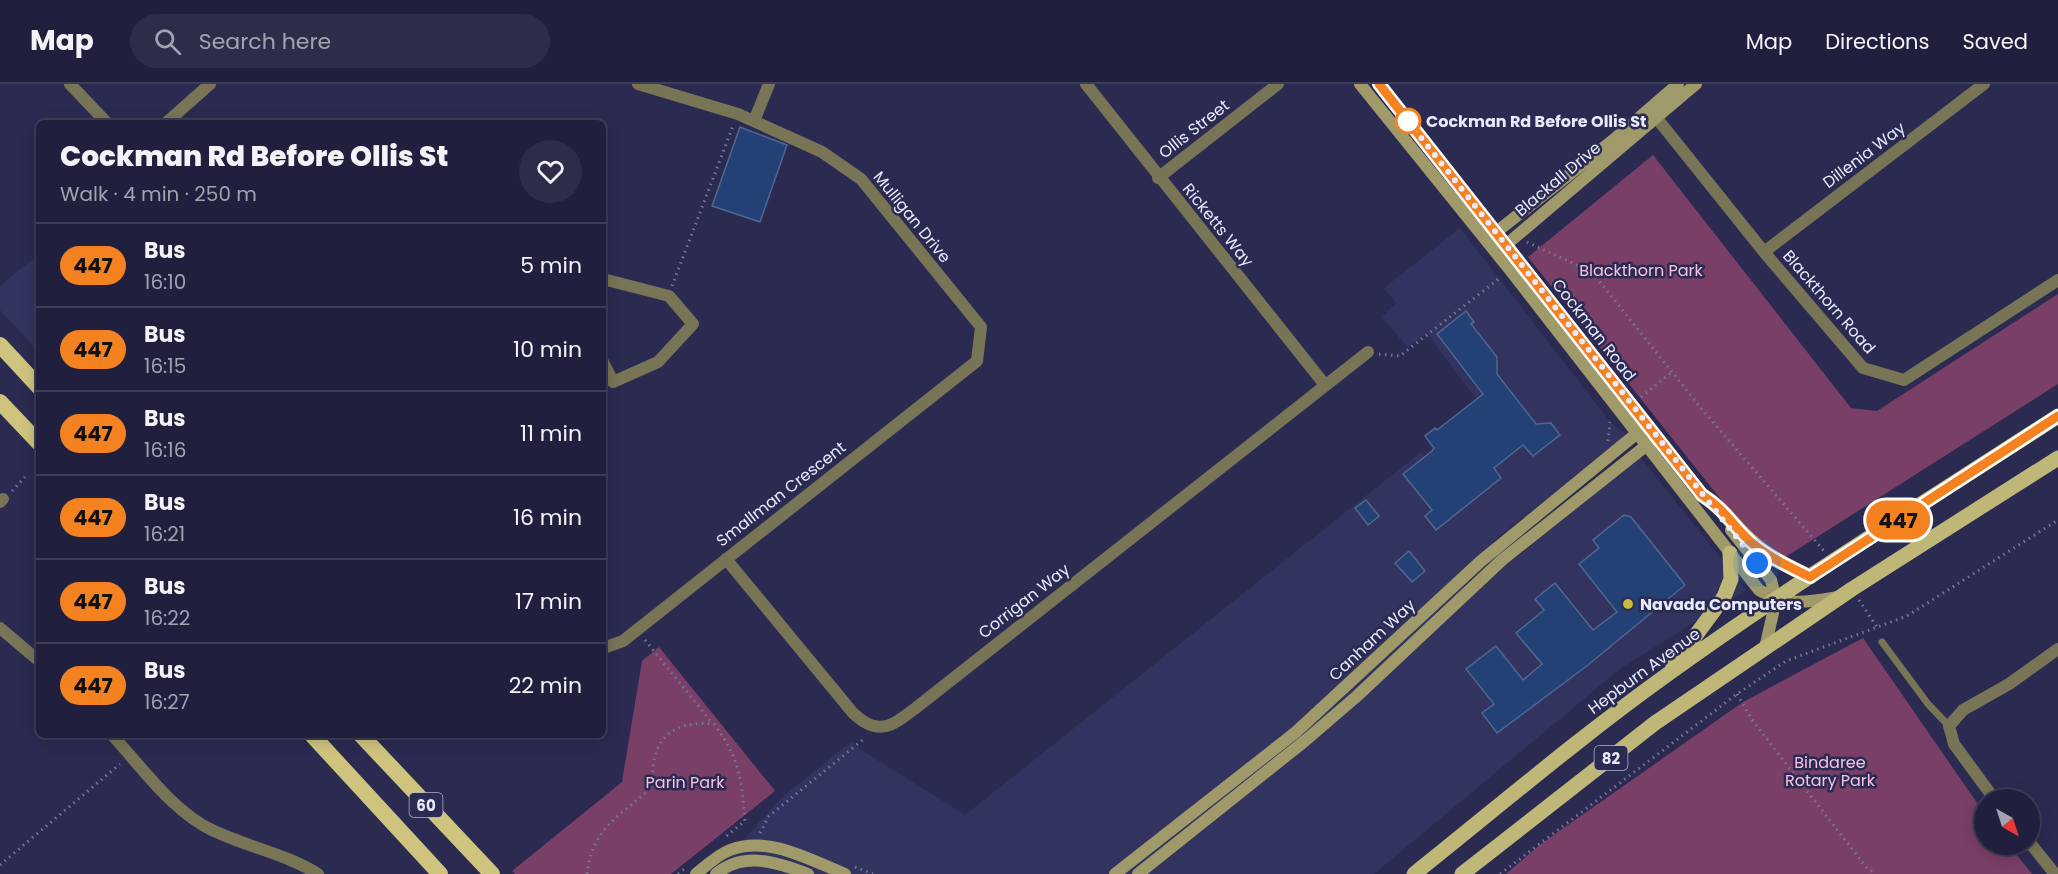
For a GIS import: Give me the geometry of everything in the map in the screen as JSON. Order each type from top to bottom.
[{"type":"highway","points":[[0,345],[36,384]]},
{"type":"highway","points":[[0,402],[36,440]]},
{"type":"highway","name":"60","points":[[315,738],[441,874]]},
{"type":"highway","name":"60","points":[[364,738],[492,874]]},
{"type":"main road","name":"Cockman Road","points":[[1360,84],[1491,236]]},
{"type":"main road","name":"Cockman Road","points":[[1379,84],[1646,445],[1759,590],[1776,600]]},
{"type":"main road","name":"Blackall Drive","points":[[1501,249],[1654,114],[1678,84]]},
{"type":"main road","name":"Blackall Drive","points":[[1491,236],[1696,84]]},
{"type":"main road","name":"Cockman Road","points":[[1501,249],[1658,436],[1702,495],[1771,580],[1776,600]]},
{"type":"main road","name":"Hepburn Avenue","points":[[1414,874],[1668,674],[1810,577],[2058,416]]},
{"type":"main road","name":"Canham Way","points":[[1115,874],[1296,732],[1481,561],[1648,425]]},
{"type":"main road","name":"Canham Way","points":[[1138,874],[1306,740],[1357,696],[1502,560],[1658,436]]},
{"type":"main road","name":"82","points":[[1462,874],[1655,723],[1843,596],[2058,458]]},
{"type":"main road","points":[[1702,495],[1721,506],[1752,543],[1810,577]]},
{"type":"main road","points":[[1668,674],[1724,597],[1731,579],[1730,553]]},
{"type":"main road","points":[[1765,648],[1776,600],[1802,603],[1843,596]]},
{"type":"main road","points":[[691,871],[728,851],[753,846],[782,849],[845,874]]},
{"type":"main road","points":[[716,874],[731,864],[750,860],[786,865],[808,874]]},
{"type":"street","points":[[70,84],[104,120]]},
{"type":"street","points":[[169,120],[210,84]]},
{"type":"street","name":"Mulligan Drive","points":[[638,84],[738,114],[822,152],[861,179],[981,327],[977,361]]},
{"type":"street","points":[[754,121],[769,84]]},
{"type":"street","name":"Ricketts Way","points":[[1086,84],[1158,178],[1325,385]]},
{"type":"street","name":"Ollis Street","points":[[1158,178],[1278,84]]},
{"type":"street","name":"Dillenia Way","points":[[1764,252],[1983,84]]},
{"type":"street","name":"Blackthorn Road","points":[[1654,114],[1764,252],[1863,368],[1904,380],[2058,280]]},
{"type":"street","points":[[606,280],[669,296],[693,324],[658,362],[613,382],[606,368]]},
{"type":"street","name":"Corrigan Way","points":[[878,727],[889,726],[917,706],[1368,352]]},
{"type":"street","name":"Smallman Crescent","points":[[606,647],[623,641],[977,361]]},
{"type":"street","points":[[726,559],[853,712],[863,723],[878,727]]},
{"type":"street","points":[[0,628],[36,658]]},
{"type":"street","points":[[1987,789],[1954,744],[1948,726],[1963,710],[2009,684],[2058,649]]},
{"type":"street","points":[[115,738],[169,798],[210,830],[296,860],[318,874]]},
{"type":"street","points":[[2040,855],[2055,874]]},
{"type":"lane","points":[[1882,642],[1928,704],[1948,726]]},
{"type":"path","points":[[669,296],[738,114]]},
{"type":"path","points":[[1520,234],[1529,243],[1592,272],[1672,372],[1824,552]]},
{"type":"path","points":[[1368,352],[1400,356],[1504,274]]},
{"type":"path","points":[[1638,400],[1672,372]]},
{"type":"path","points":[[2,501],[25,477]]},
{"type":"path","points":[[1500,874],[1737,694],[1786,661],[1907,616],[2058,520]]},
{"type":"path","points":[[636,630],[731,747],[741,775],[745,821],[722,840]]},
{"type":"path","points":[[1737,694],[1753,721],[1866,867],[1875,874]]},
{"type":"path","points":[[587,874],[589,854],[597,839],[607,826],[641,797],[653,781],[653,762],[663,738],[693,722],[714,724]]},
{"type":"path","points":[[753,846],[769,816],[878,727]]},
{"type":"path","points":[[0,865],[131,755]]},
{"type":"path","points":[[678,874],[691,871]]},
{"type":"shaded area","points":[[1460,228],[1611,423],[1627,435],[1492,542],[1512,561],[1640,457],[1746,590],[1621,668],[1374,874],[713,874],[780,799],[852,741],[858,748],[965,815],[1421,452],[1431,464],[1490,417],[1427,333],[1408,348],[1382,317],[1396,303],[1384,288]]},
{"type":"shaded area","points":[[36,256],[36,349],[0,310],[0,286]]},
{"type":"green space","name":"Blackthorn Park","points":[[1653,155],[1851,408],[1877,411],[2058,294],[2058,384],[1773,565],[1528,257]]},
{"type":"green space","name":"Bindaree Rotary Park","points":[[1863,638],[1974,799],[1974,855],[2017,855],[2032,874],[1506,874],[1541,844],[1743,702]]},
{"type":"green space","name":"Parin Park","points":[[659,647],[775,791],[671,874],[515,874],[512,871],[622,782],[642,661]]},
{"type":"building","points":[[740,127],[787,145],[760,222],[712,206]]},
{"type":"building","points":[[1466,311],[1474,322],[1471,324],[1497,357],[1497,374],[1536,424],[1551,423],[1560,435],[1533,456],[1523,445],[1494,468],[1501,478],[1436,530],[1425,516],[1432,510],[1403,474],[1434,448],[1425,436],[1435,428],[1437,430],[1483,394],[1437,334]]},
{"type":"building","points":[[1366,500],[1379,516],[1368,525],[1355,508]]},
{"type":"building","points":[[1624,515],[1631,517],[1685,585],[1588,665],[1497,733],[1482,713],[1494,704],[1466,669],[1496,646],[1523,680],[1542,664],[1516,633],[1544,610],[1535,599],[1555,583],[1593,630],[1617,612],[1579,564],[1599,548],[1593,540]]},
{"type":"building","points":[[1409,551],[1425,571],[1412,582],[1395,563]]},
{"type":"bus line","name":"447","points":[[1379,84],[1658,436],[1702,495],[1721,506],[1752,543],[1772,557],[1810,577],[2058,416]]},
{"type":"place","name":"Cockman Rd Before Ollis St","points":[[1408,121]]},
{"type":"place","name":"Navada Computers","points":[[1628,604]]},
{"type":"route","points":[[1408,121],[1757,563]]}]
